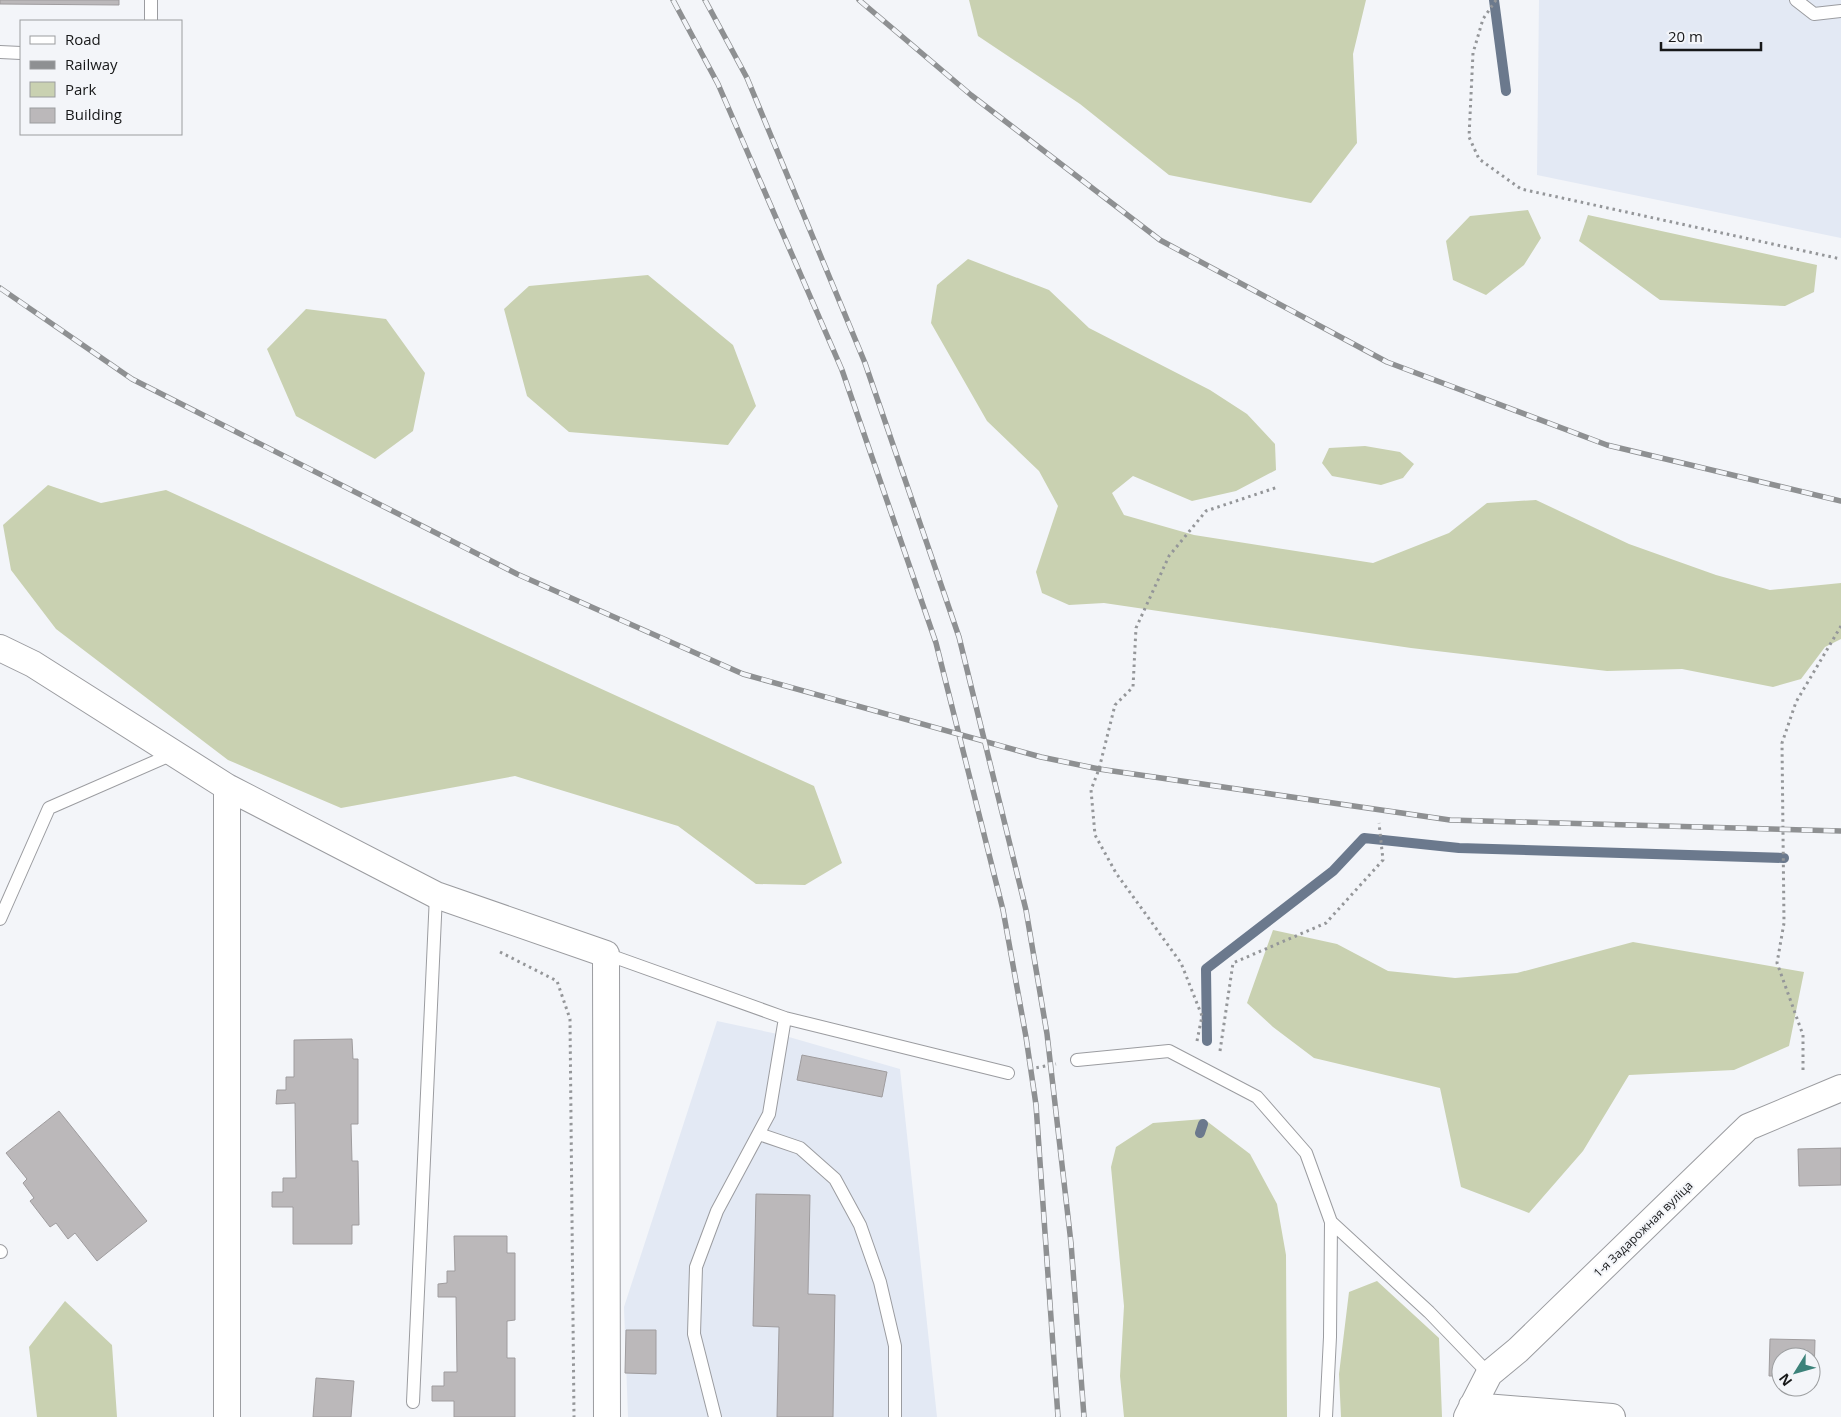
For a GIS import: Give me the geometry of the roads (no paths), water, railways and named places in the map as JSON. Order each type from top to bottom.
[{"type":"street","points":[[0,648],[33,664],[227,787],[436,895],[606,954],[607,1417]]},
{"type":"street","points":[[227,787],[227,1417]]},
{"type":"street","name":"1-я Задарожная вуліца","points":[[1470,1411],[1489,1374],[1518,1350],[1748,1127],[1841,1088]]},
{"type":"street","points":[[1470,1411],[1612,1417]]},
{"type":"lane","points":[[151,0],[151,20]]},
{"type":"lane","points":[[1796,0],[1814,14],[1841,11]]},
{"type":"lane","points":[[0,52],[20,52]]},
{"type":"lane","points":[[0,920],[48,808],[175,753]]},
{"type":"lane","points":[[414,1402],[436,895]]},
{"type":"lane","points":[[606,954],[785,1018],[1008,1073]]},
{"type":"lane","points":[[715,1417],[694,1334],[696,1267],[717,1211],[770,1114],[785,1018]]},
{"type":"lane","points":[[1077,1060],[1170,1051],[1256,1097],[1306,1153],[1331,1222],[1330,1337],[1326,1417]]},
{"type":"lane","points":[[759,1134],[800,1148],[835,1179],[860,1225],[880,1282],[895,1346],[895,1417]]},
{"type":"lane","points":[[1331,1222],[1429,1312],[1489,1374]]},
{"type":"waterway","points":[[1494,0],[1506,91]]},
{"type":"waterway","points":[[1207,1041],[1206,969],[1333,871],[1364,838],[1459,848],[1784,858]]},
{"type":"waterway","points":[[1200,1133],[1203,1124]]},
{"type":"railway","points":[[673,0],[718,84],[842,370],[936,643],[1003,910],[1026,1037],[1036,1105],[1058,1417]]},
{"type":"railway","points":[[705,0],[747,78],[865,363],[959,637],[1026,910],[1047,1034],[1071,1243],[1084,1417]]},
{"type":"railway","points":[[859,0],[971,95],[1160,240],[1387,362],[1607,445],[1841,501]]},
{"type":"railway","points":[[0,288],[132,379],[517,574],[743,674],[1041,757],[1099,769],[1450,820],[1841,831]]}]
